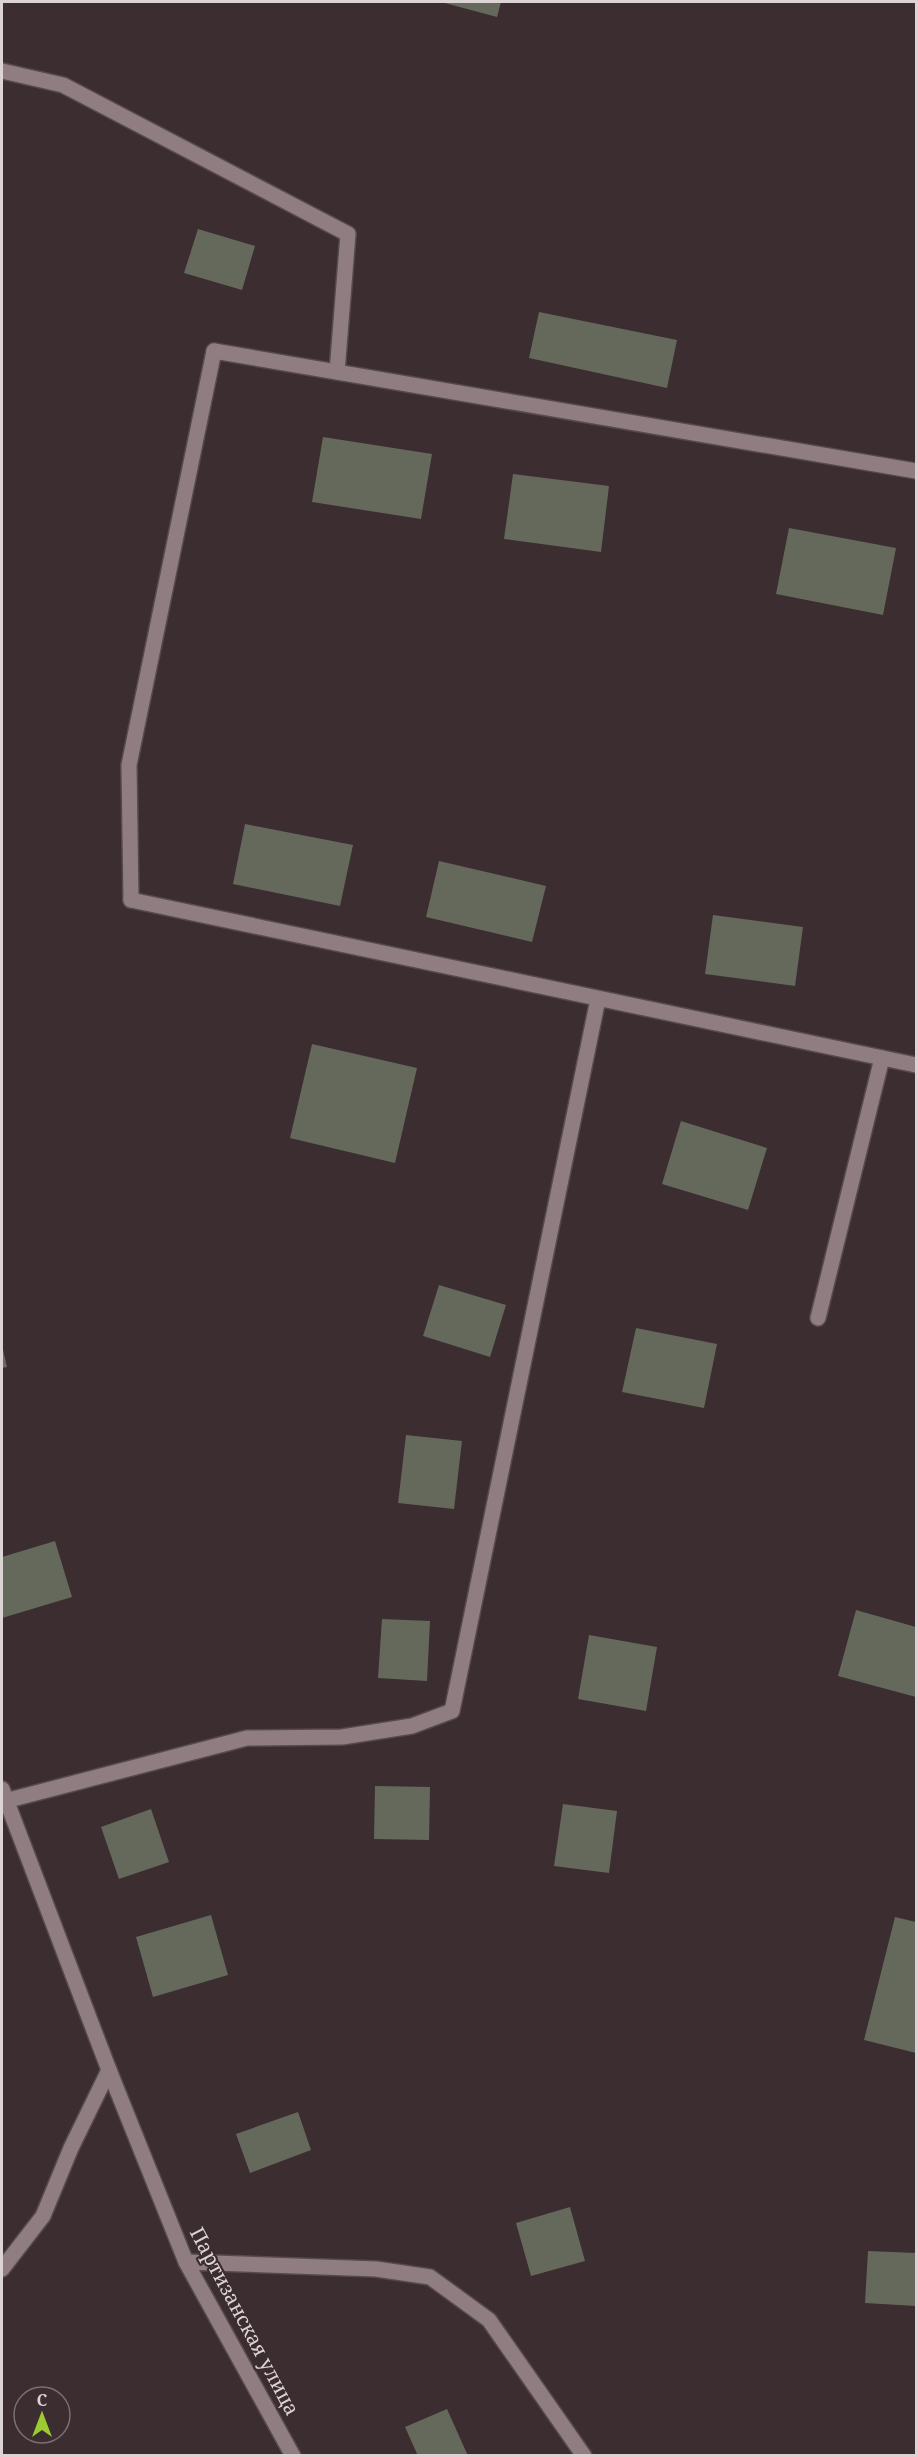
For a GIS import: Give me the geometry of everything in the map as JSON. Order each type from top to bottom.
[{"type":"street","points":[[2,71],[63,85],[348,234],[337,372]]},
{"type":"street","points":[[916,471],[214,351],[129,765],[130,900],[916,1065]]},
{"type":"street","points":[[3,1795],[247,1738],[342,1737],[412,1726],[452,1710],[598,999]]},
{"type":"street","points":[[818,1318],[882,1058]]},
{"type":"street","name":"Партизанская улица","points":[[3,1795],[186,2262],[293,2456]]},
{"type":"street","points":[[2,2269],[44,2216],[71,2148],[109,2070]]},
{"type":"street","points":[[186,2262],[376,2269],[430,2277],[489,2320],[584,2456]]},
{"type":"building","points":[[441,2],[501,2],[497,17]]},
{"type":"building","points":[[198,229],[255,246],[242,290],[184,273]]},
{"type":"building","points":[[539,312],[677,340],[667,388],[529,358]]},
{"type":"building","points":[[323,437],[432,454],[421,519],[312,502]]},
{"type":"building","points":[[513,474],[609,486],[601,552],[504,539]]},
{"type":"building","points":[[789,528],[896,548],[883,615],[776,594]]},
{"type":"building","points":[[245,824],[353,845],[340,906],[233,884]]},
{"type":"building","points":[[439,861],[546,886],[532,942],[426,917]]},
{"type":"building","points":[[713,915],[803,927],[795,986],[705,974]]},
{"type":"building","points":[[312,1044],[417,1068],[395,1163],[290,1138]]},
{"type":"building","points":[[681,1121],[767,1148],[748,1210],[662,1184]]},
{"type":"building","points":[[439,1285],[506,1305],[490,1357],[423,1336]]},
{"type":"building","points":[[636,1328],[717,1344],[704,1408],[622,1392]]},
{"type":"building","points":[[2,1345],[7,1367],[2,1368]]},
{"type":"building","points":[[406,1435],[462,1441],[454,1509],[398,1503]]},
{"type":"building","points":[[55,1541],[72,1597],[2,1618],[2,1557]]},
{"type":"building","points":[[856,1610],[916,1627],[916,1697],[838,1676]]},
{"type":"building","points":[[382,1619],[430,1621],[427,1681],[378,1678]]},
{"type":"building","points":[[589,1635],[657,1647],[646,1711],[578,1699]]},
{"type":"building","points":[[375,1786],[430,1787],[429,1840],[374,1839]]},
{"type":"building","points":[[563,1804],[617,1811],[609,1873],[554,1866]]},
{"type":"building","points":[[151,1809],[169,1862],[119,1879],[101,1827]]},
{"type":"building","points":[[211,1915],[228,1975],[153,1997],[136,1937]]},
{"type":"building","points":[[895,1917],[916,1922],[916,2053],[864,2040]]},
{"type":"building","points":[[298,2112],[311,2150],[250,2173],[236,2134]]},
{"type":"building","points":[[570,2207],[585,2261],[531,2276],[516,2223]]},
{"type":"building","points":[[868,2251],[916,2253],[916,2306],[865,2303]]},
{"type":"building","points":[[447,2409],[468,2456],[418,2456],[405,2427]]}]
